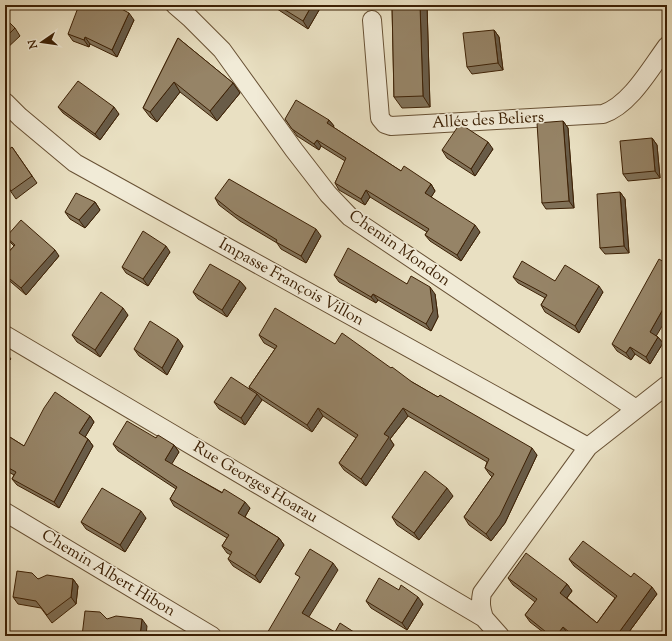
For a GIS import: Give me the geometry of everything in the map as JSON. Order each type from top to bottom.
[{"type":"street","name":"Chemin Mondon","points":[[175,5],[222,50],[294,150],[328,194],[350,217],[636,409]]},
{"type":"street","name":"Allée des Beliers","points":[[372,20],[380,118],[385,124],[391,126],[603,114],[613,111],[627,100],[667,46]]},
{"type":"street","name":"Impasse François Villon","points":[[5,102],[20,117],[75,163],[588,447]]},
{"type":"street","name":"Rue Georges Hoarau","points":[[5,335],[484,618],[500,636]]},
{"type":"street","points":[[484,618],[480,602],[482,593],[588,447],[667,385]]},
{"type":"street","name":"Chemin Albert Hibon","points":[[5,512],[212,636]]},
{"type":"building","points":[[79,5],[114,5],[129,13],[112,50],[85,37],[84,40],[68,34]]},
{"type":"building","points":[[277,5],[312,5],[303,21]]},
{"type":"building","points":[[392,5],[420,5],[423,96],[394,97]]},
{"type":"building","points":[[5,18],[15,28],[5,38]]},
{"type":"building","points":[[494,30],[498,63],[467,67],[463,33]]},
{"type":"building","points":[[178,38],[233,83],[210,111],[174,82],[150,112],[143,108]]},
{"type":"building","points":[[78,81],[114,107],[95,134],[58,107]]},
{"type":"building","points":[[296,100],[329,120],[327,123],[401,171],[404,166],[431,184],[425,193],[475,225],[457,255],[425,235],[429,229],[366,190],[361,199],[335,183],[346,158],[317,140],[314,144],[292,129],[285,119]]},
{"type":"building","points":[[563,121],[569,201],[542,203],[537,123]]},
{"type":"building","points":[[459,125],[462,125],[488,142],[471,169],[442,150]]},
{"type":"building","points":[[652,138],[655,171],[623,174],[620,141]]},
{"type":"building","points":[[12,147],[32,176],[11,191],[5,183],[5,152]]},
{"type":"building","points":[[229,179],[316,229],[301,256],[276,242],[277,240],[235,214],[215,198]]},
{"type":"building","points":[[620,192],[624,246],[600,248],[597,194]]},
{"type":"building","points":[[76,193],[95,202],[79,220],[65,212]]},
{"type":"building","points":[[21,220],[55,250],[21,288],[5,275],[5,262],[7,260],[5,256],[15,245],[6,237]]},
{"type":"building","points":[[143,231],[166,246],[143,279],[122,267]]},
{"type":"building","points":[[348,248],[407,284],[411,276],[430,287],[433,311],[426,324],[373,294],[371,297],[334,275]]},
{"type":"building","points":[[659,259],[667,264],[667,302],[650,332],[658,337],[646,357],[630,347],[626,353],[612,344]]},
{"type":"building","points":[[522,261],[555,281],[565,265],[599,286],[575,326],[541,305],[547,295],[513,277]]},
{"type":"building","points":[[210,264],[240,281],[222,310],[193,292]]},
{"type":"building","points":[[101,292],[123,308],[95,350],[72,335]]},
{"type":"building","points":[[275,308],[335,344],[342,333],[412,382],[438,397],[440,395],[532,448],[500,515],[486,534],[464,517],[494,474],[485,468],[489,459],[403,408],[384,434],[389,437],[361,479],[339,463],[358,435],[318,408],[307,425],[249,387],[277,346],[259,335]]},
{"type":"building","points":[[150,321],[178,339],[162,368],[134,349]]},
{"type":"building","points":[[231,377],[257,394],[241,418],[214,402]]},
{"type":"building","points":[[55,392],[90,416],[79,433],[88,439],[54,502],[12,479],[16,472],[5,466],[5,434],[24,446],[44,408]]},
{"type":"building","points":[[127,421],[156,438],[158,435],[174,445],[165,460],[222,493],[224,489],[245,502],[238,513],[279,538],[255,576],[228,559],[232,552],[222,546],[229,535],[170,499],[177,487],[113,444]]},
{"type":"building","points":[[425,471],[447,488],[414,533],[392,517]]},
{"type":"building","points":[[102,488],[141,511],[120,545],[81,522]]},
{"type":"building","points":[[583,541],[631,577],[634,573],[652,587],[620,631],[626,636],[574,636],[563,627],[556,636],[551,636],[525,615],[537,599],[508,578],[526,553],[567,584],[560,593],[597,623],[617,596],[569,559]]},
{"type":"building","points":[[310,549],[333,563],[302,613],[335,632],[340,623],[360,636],[266,635],[300,577],[295,574]]},
{"type":"building","points":[[17,571],[32,573],[38,579],[47,575],[73,579],[71,597],[47,615],[36,601],[13,597]]},
{"type":"building","points":[[379,578],[399,590],[401,585],[418,597],[402,623],[366,601]]},
{"type":"building","points":[[85,611],[100,612],[107,619],[116,616],[142,619],[140,636],[82,636]]}]
